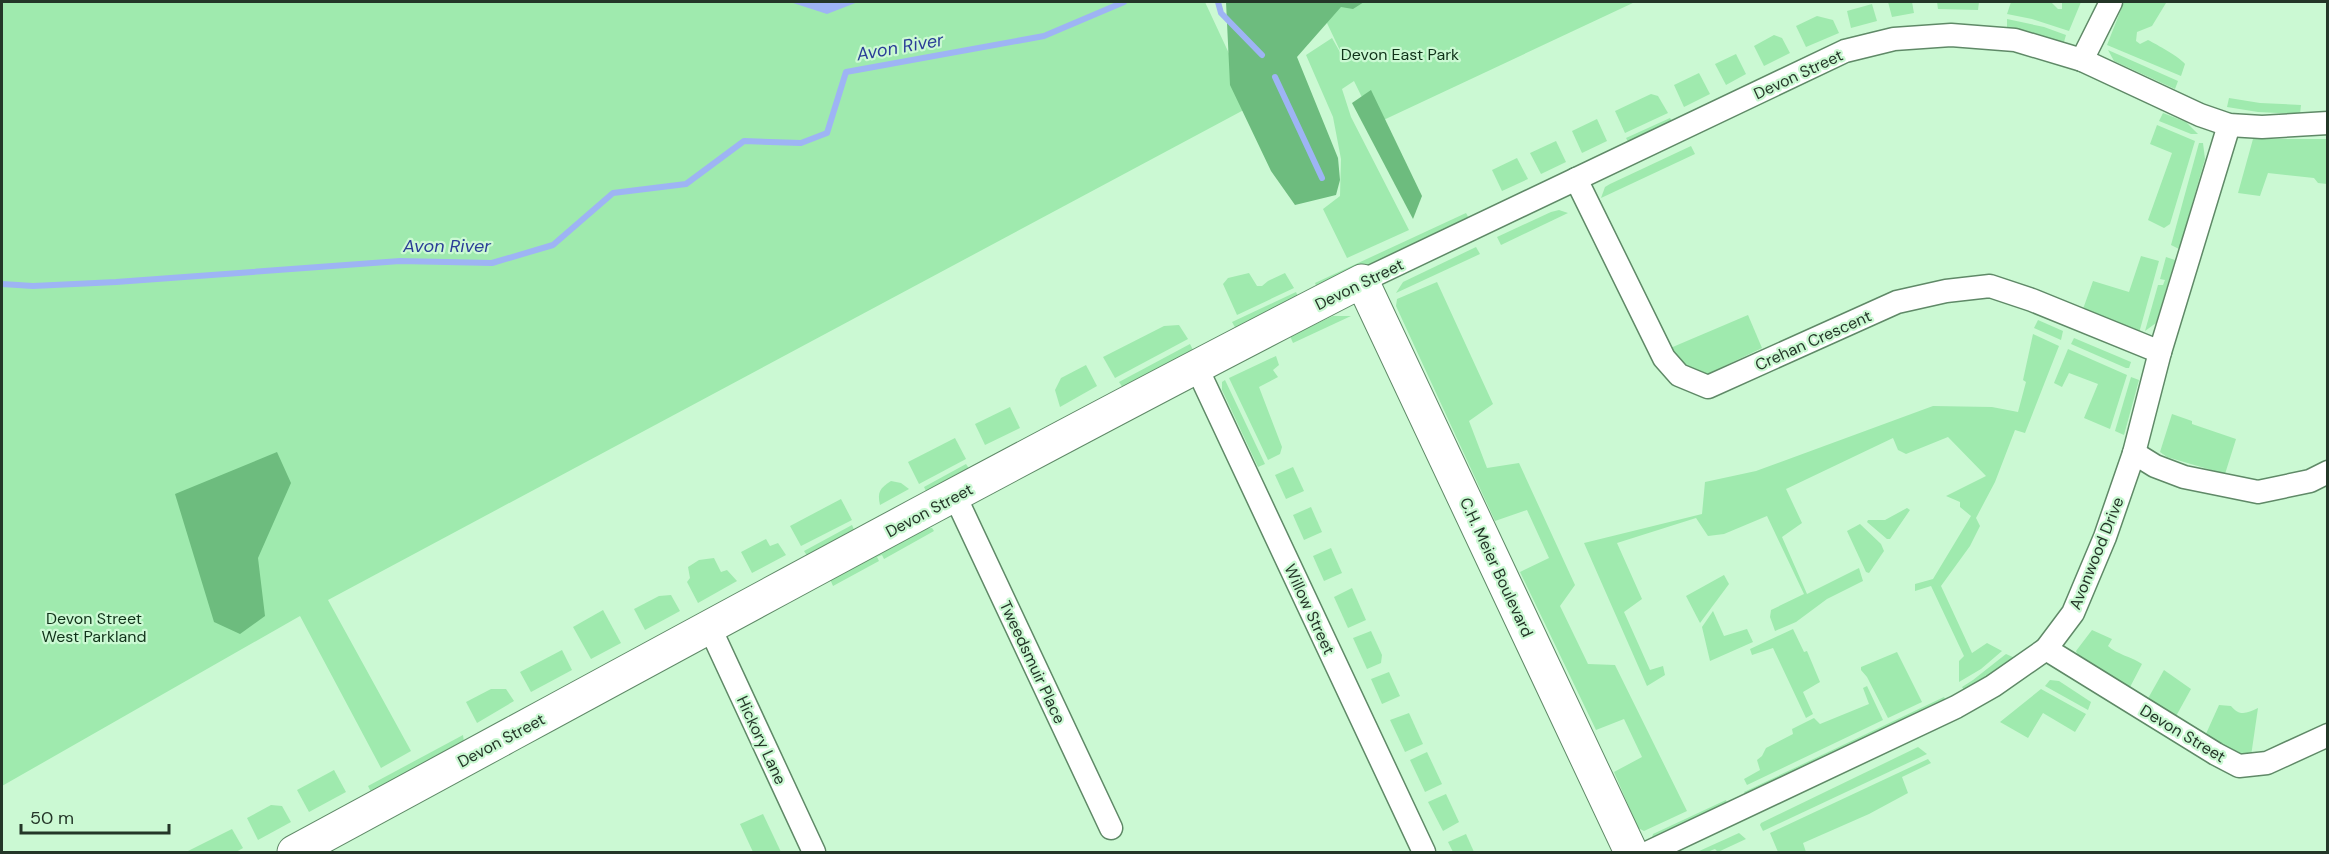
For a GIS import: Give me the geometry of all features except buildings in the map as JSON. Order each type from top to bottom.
[{"type":"street","points":[[2082,60],[2111,2]]},
{"type":"street","name":"Devon Street","points":[[294,852],[1196,366],[1362,282],[1845,51],[1894,39],[1951,35],[2014,39],[2082,60],[2200,115],[2229,124],[2262,127],[2328,123]]},
{"type":"street","name":"Avonwood Drive","points":[[1649,852],[1956,707],[1993,686],[2046,649],[2073,613],[2105,537],[2134,453],[2160,352],[2229,124]]},
{"type":"street","name":"Crehan Crescent","points":[[1576,179],[1664,358],[1679,375],[1708,387],[1897,302],[1946,291],[1990,286],[2032,300],[2160,352]]},
{"type":"street","name":"C.H. Meier Boulevard","points":[[1362,282],[1631,852]]},
{"type":"street","name":"Willow Street","points":[[1196,366],[1424,852]]},
{"type":"street","points":[[2134,453],[2155,466],[2184,477],[2258,492],[2310,481],[2328,472]]},
{"type":"street","name":"Tweedsmuir Place","points":[[955,496],[1111,828]]},
{"type":"street","name":"Hickory Lane","points":[[710,628],[814,852]]},
{"type":"street","name":"Devon Street","points":[[2046,649],[2239,766],[2267,763],[2328,735]]},
{"type":"green space","name":"Devon Street West Parkland","points":[[2,2],[1205,2],[1253,105],[328,600],[411,751],[381,768],[300,616],[2,786]]},
{"type":"green space","points":[[1226,2],[1364,2],[1353,9],[1341,7],[1297,57],[1338,158],[1340,180],[1336,195],[1295,205],[1271,171],[1230,85]]},
{"type":"green space","name":"Devon East Park","points":[[1317,2],[1635,2],[1375,124],[1354,81],[1342,89],[1351,117],[1409,230],[1347,258],[1323,209],[1340,196],[1341,159],[1333,117],[1306,55],[1332,38],[1345,61]]},
{"type":"green space","points":[[1888,2],[1912,2],[1914,13],[1892,17]]},
{"type":"green space","points":[[1937,2],[1979,2],[1978,10],[1938,9]]},
{"type":"green space","points":[[2011,2],[2051,2],[2058,9],[2062,9],[2062,2],[2081,2],[2069,31],[2007,14]]},
{"type":"green space","points":[[2124,2],[2166,3],[2152,26],[2137,32],[2136,41],[2140,44],[2148,40],[2179,58],[2185,64],[2181,76],[2107,45]]},
{"type":"green space","points":[[1872,4],[1877,21],[1851,28],[1847,11]]},
{"type":"green space","points":[[1817,16],[1833,20],[1839,33],[1806,47],[1796,26]]},
{"type":"green space","points":[[2007,19],[2044,27],[2066,35],[2064,42],[2007,29]]},
{"type":"green space","points":[[1774,35],[1782,38],[1790,53],[1764,66],[1754,46]]},
{"type":"green space","points":[[2108,50],[2178,81],[2175,89],[2114,61]]},
{"type":"green space","points":[[1736,54],[1746,74],[1726,85],[1715,64]]},
{"type":"green space","points":[[1699,73],[1710,94],[1684,107],[1674,85]]},
{"type":"green space","points":[[1371,90],[1422,196],[1413,219],[1352,103]]},
{"type":"green space","points":[[1651,94],[1658,96],[1668,113],[1625,133],[1615,111]]},
{"type":"green space","points":[[2229,98],[2260,103],[2301,105],[2300,114],[2258,112],[2227,107]]},
{"type":"green space","points":[[2163,113],[2186,122],[2198,134],[2191,134],[2159,121]]},
{"type":"green space","points":[[1670,118],[1675,125],[1630,145],[1626,138]]},
{"type":"green space","points":[[1597,119],[1607,141],[1582,153],[1572,131]]},
{"type":"green space","points":[[2157,125],[2195,141],[2170,224],[2164,228],[2148,220],[2172,153],[2150,144]]},
{"type":"green space","points":[[2253,139],[2327,139],[2327,184],[2318,183],[2314,178],[2268,173],[2260,196],[2238,193]]},
{"type":"green space","points":[[1556,141],[1566,162],[1541,174],[1530,153]]},
{"type":"green space","points":[[2199,143],[2203,143],[2205,159],[2179,249],[2171,245]]},
{"type":"green space","points":[[1691,146],[1695,154],[1601,198],[1605,187],[1610,184]]},
{"type":"green space","points":[[1517,158],[1528,179],[1502,191],[1492,170]]},
{"type":"green space","points":[[1559,210],[1568,213],[1501,245],[1497,237]]},
{"type":"green space","points":[[1466,213],[1470,220],[1318,290],[1315,283]]},
{"type":"green space","points":[[1476,247],[1480,254],[1396,293],[1403,282]]},
{"type":"green space","points":[[2141,256],[2159,261],[2139,333],[2083,309],[2093,281],[2129,292]]},
{"type":"green space","points":[[2166,257],[2175,260],[2156,323],[2145,331],[2158,285],[2163,285],[2165,280],[2160,279]]},
{"type":"green space","points":[[1249,273],[1257,286],[1262,286],[1285,273],[1294,288],[1237,315],[1223,284],[1228,278]]},
{"type":"green space","points":[[1437,282],[1493,404],[1469,421],[1487,468],[1519,463],[1575,585],[1560,606],[1588,664],[1615,665],[1687,811],[1644,831],[1638,828],[1614,772],[1642,757],[1624,719],[1596,730],[1520,572],[1549,558],[1527,510],[1495,521],[1396,306],[1397,299]]},
{"type":"green space","points":[[1296,292],[1299,299],[1236,329],[1232,322]]},
{"type":"green space","points":[[1748,315],[1762,348],[1708,374],[1686,371],[1668,349]]},
{"type":"green space","points":[[1333,316],[1351,316],[1293,343],[1290,336]]},
{"type":"green space","points":[[2038,320],[2063,331],[2061,340],[2034,328]]},
{"type":"green space","points":[[1179,325],[1188,339],[1115,378],[1103,357],[1164,326]]},
{"type":"green space","points":[[2033,334],[2059,346],[2025,433],[2015,430],[1995,482],[1976,518],[1980,526],[1970,546],[1941,586],[1972,653],[1987,643],[2002,651],[1981,669],[1959,682],[1959,661],[1964,656],[1931,586],[1915,591],[1915,584],[1933,579],[1971,516],[1960,507],[1960,502],[1946,496],[1986,476],[1948,437],[1906,454],[1898,450],[1893,438],[1786,489],[1802,523],[1782,537],[1807,594],[1859,568],[1863,581],[1827,599],[1796,622],[1775,631],[1770,617],[1771,610],[1804,594],[1767,516],[1724,534],[1708,536],[1696,518],[1617,543],[1642,599],[1624,612],[1650,670],[1663,666],[1665,675],[1647,686],[1584,543],[1702,514],[1705,482],[1756,471],[1933,406],[1992,407],[2018,412],[2026,382],[2023,380]]},
{"type":"green space","points":[[2074,338],[2131,362],[2129,368],[2071,344]]},
{"type":"green space","points":[[1190,344],[1193,350],[1123,388],[1119,382]]},
{"type":"green space","points":[[2068,349],[2127,375],[2110,429],[2084,418],[2098,384],[2069,373],[2062,387],[2054,383]]},
{"type":"green space","points":[[1276,356],[1279,365],[1273,370],[1278,377],[1259,387],[1282,447],[1280,454],[1268,460],[1229,378]]},
{"type":"green space","points":[[1086,365],[1097,386],[1060,407],[1055,390],[1061,378]]},
{"type":"green space","points":[[2131,377],[2139,380],[2124,435],[2115,431]]},
{"type":"green space","points":[[1225,380],[1265,464],[1258,467],[1222,390],[1222,382]]},
{"type":"green space","points":[[1010,407],[1020,428],[985,445],[975,424]]},
{"type":"green space","points":[[2172,414],[2192,421],[2192,424],[2236,439],[2225,474],[2167,457],[2160,452]]},
{"type":"green space","points":[[955,438],[966,459],[919,484],[908,462]]},
{"type":"green space","points":[[277,452],[291,483],[258,558],[265,616],[240,634],[214,622],[175,494]]},
{"type":"green space","points":[[966,464],[970,470],[927,493],[924,487]]},
{"type":"green space","points":[[1293,467],[1304,491],[1286,499],[1275,475]]},
{"type":"green space","points":[[891,481],[901,483],[909,489],[880,505],[880,491]]},
{"type":"green space","points":[[841,499],[852,520],[801,546],[790,526]]},
{"type":"green space","points":[[1311,507],[1322,532],[1304,540],[1293,515]]},
{"type":"green space","points":[[1907,508],[1910,510],[1890,539],[1867,522],[1868,520],[1885,520]]},
{"type":"green space","points":[[1860,524],[1881,544],[1884,551],[1869,573],[1866,572],[1847,531]]},
{"type":"green space","points":[[852,525],[855,532],[808,557],[804,551]]},
{"type":"green space","points":[[932,528],[934,531],[884,559],[882,555],[877,557],[879,561],[833,586],[830,579],[923,529]]},
{"type":"green space","points":[[766,539],[770,546],[778,543],[786,555],[752,573],[741,552]]},
{"type":"green space","points":[[1331,548],[1342,573],[1324,581],[1313,556]]},
{"type":"green space","points":[[714,558],[721,572],[727,570],[737,581],[698,603],[687,582],[690,578],[688,567],[699,560]]},
{"type":"green space","points":[[1724,575],[1729,584],[1700,623],[1686,596]]},
{"type":"green space","points":[[1352,588],[1366,620],[1348,628],[1334,597]]},
{"type":"green space","points":[[671,595],[680,611],[645,630],[634,609],[659,596]]},
{"type":"green space","points":[[603,610],[621,643],[591,659],[573,627]]},
{"type":"green space","points":[[1713,611],[1724,636],[1747,629],[1753,642],[1710,661],[1702,627]]},
{"type":"green space","points":[[1793,629],[1804,652],[1807,651],[1820,682],[1803,692],[1813,714],[1806,718],[1773,648],[1752,655],[1750,649]]},
{"type":"green space","points":[[2092,630],[2112,639],[2108,646],[2111,649],[2142,664],[2128,691],[2079,658],[2076,651]]},
{"type":"green space","points":[[1371,631],[1382,655],[1381,663],[1367,669],[1353,638]]},
{"type":"green space","points":[[562,650],[572,670],[531,692],[520,672]]},
{"type":"green space","points":[[1897,652],[1922,702],[1888,718],[1861,667]]},
{"type":"green space","points":[[2006,654],[2015,658],[1967,694],[1962,687]]},
{"type":"green space","points":[[2164,670],[2191,689],[2175,718],[2146,702]]},
{"type":"green space","points":[[1389,672],[1400,696],[1382,704],[1371,679]]},
{"type":"green space","points":[[2050,680],[2059,681],[2091,702],[2088,710],[2045,686]]},
{"type":"green space","points":[[1867,686],[1883,720],[1747,785],[1744,779],[1760,770],[1757,760],[1766,748],[1793,734],[1792,729],[1814,718],[1820,724],[1869,704],[1863,688]]},
{"type":"green space","points":[[491,689],[506,689],[514,701],[477,723],[466,702]]},
{"type":"green space","points":[[2041,689],[2086,714],[2075,732],[2043,713],[2028,738],[2000,722]]},
{"type":"green space","points":[[1944,697],[1946,701],[1748,799],[1744,792]]},
{"type":"green space","points":[[2219,705],[2231,706],[2241,713],[2258,708],[2251,756],[2240,755],[2205,736]]},
{"type":"green space","points":[[1409,713],[1423,744],[1405,752],[1390,720]]},
{"type":"green space","points":[[463,735],[464,742],[371,792],[368,786]]},
{"type":"green space","points":[[1918,747],[1927,754],[1763,831],[1761,823]]},
{"type":"green space","points":[[1427,752],[1442,784],[1425,792],[1410,760]]},
{"type":"green space","points":[[1928,759],[1931,763],[1902,777],[1908,793],[1869,814],[1803,843],[1806,852],[1778,852],[1770,833]]},
{"type":"green space","points":[[334,770],[346,792],[309,812],[297,790]]},
{"type":"green space","points":[[1446,794],[1459,822],[1443,831],[1428,802]]},
{"type":"green space","points":[[1726,800],[1727,804],[1656,839],[1652,838],[1653,834]]},
{"type":"green space","points":[[271,805],[282,806],[291,822],[258,840],[247,818]]},
{"type":"green space","points":[[763,814],[781,852],[753,852],[740,824]]},
{"type":"green space","points":[[232,829],[243,848],[236,852],[188,851]]},
{"type":"green space","points":[[1739,833],[1746,839],[1718,852],[1715,849],[1697,852]]},
{"type":"green space","points":[[1466,834],[1474,852],[1453,852],[1448,842]]},
{"type":"water","points":[[790,2],[858,2],[827,14]]},
{"type":"waterway","name":"Avon River","points":[[2,284],[33,286],[116,282],[400,261],[492,263],[553,245],[613,193],[686,184],[744,141],[801,143],[827,133],[846,72],[1044,36],[1124,2]]},
{"type":"waterway","points":[[1218,2],[1221,13],[1262,55]]},
{"type":"waterway","points":[[1275,77],[1322,178]]}]
